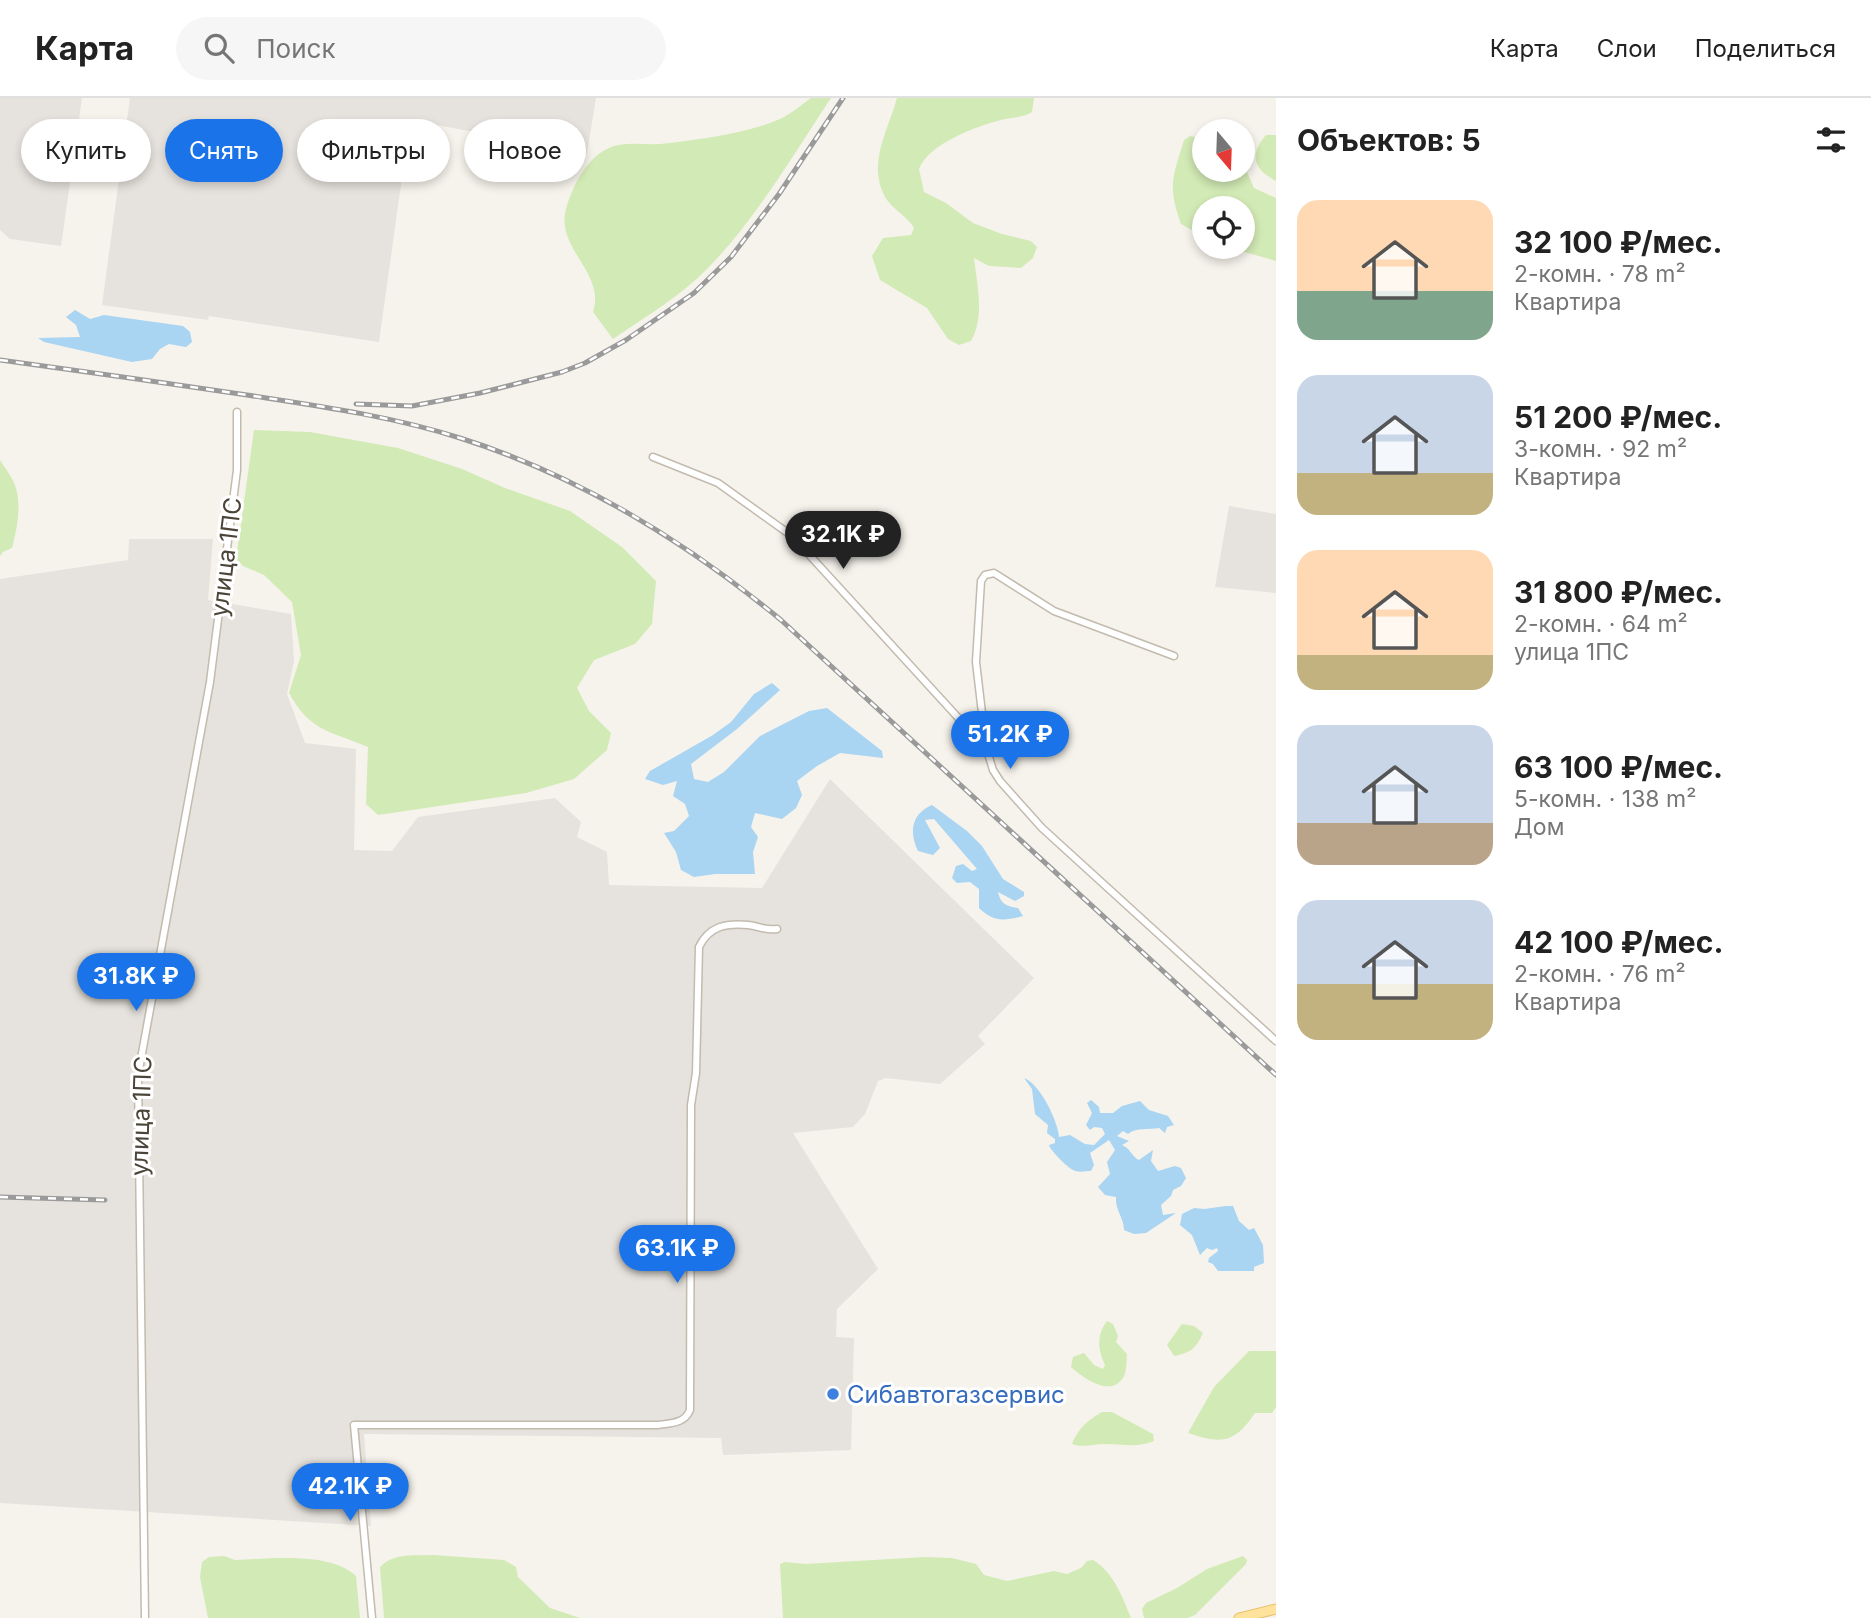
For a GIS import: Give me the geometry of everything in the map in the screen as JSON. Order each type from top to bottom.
[{"type":"main road","points":[[1240,1618],[1276,1609]]},
{"type":"street","name":"улица 1ПС","points":[[145,1618],[138,1075],[209,682],[237,470],[237,412]]},
{"type":"street","points":[[653,457],[718,483],[792,536],[986,747]]},
{"type":"street","points":[[1174,656],[1054,611],[994,573],[988,573],[981,581],[976,662],[986,747],[993,770],[1025,811],[1276,1041]]},
{"type":"street","points":[[372,1618],[354,1425],[659,1424],[672,1423],[687,1417],[690,1410],[691,1105],[696,1073],[699,947],[709,931],[718,928],[748,925],[768,930],[776,929]]},
{"type":"shaded area","points":[[0,98],[82,98],[79,119],[21,119],[21,182],[70,182],[61,246],[10,239],[0,230]]},
{"type":"shaded area","points":[[130,98],[596,98],[587,153],[586,119],[464,119],[464,130],[450,127],[450,119],[297,119],[297,182],[401,182],[379,342],[209,316],[208,320],[102,305],[119,182],[151,182],[151,119],[127,119]]},
{"type":"shaded area","points":[[1229,506],[1276,514],[1276,593],[1215,587]]},
{"type":"shaded area","points":[[129,539],[213,539],[208,600],[291,614],[294,661],[287,694],[305,743],[356,749],[354,850],[392,851],[418,817],[555,798],[581,822],[577,837],[607,852],[609,885],[762,888],[830,779],[1034,978],[978,1036],[985,1044],[940,1084],[886,1078],[878,1081],[865,1114],[853,1127],[793,1133],[878,1269],[837,1309],[836,1337],[854,1338],[851,1450],[723,1455],[721,1438],[364,1434],[371,1526],[0,1503],[0,579],[128,560]]},
{"type":"green space","points":[[811,98],[831,98],[773,186],[726,249],[686,288],[613,339],[593,312],[593,285],[567,236],[566,209],[577,182],[586,182],[586,167],[599,154],[619,145],[689,141],[736,132],[784,117]]},
{"type":"green space","points":[[897,98],[1034,98],[1032,112],[954,137],[932,152],[919,169],[924,192],[946,203],[973,223],[1031,241],[1037,247],[1033,258],[1021,268],[989,266],[974,258],[979,300],[978,322],[971,341],[959,345],[948,339],[927,308],[880,280],[872,256],[883,238],[911,235],[914,228],[885,197],[878,172],[881,147]]},
{"type":"green space","points":[[1266,135],[1276,135],[1276,181],[1262,172],[1256,161],[1257,149]]},
{"type":"green space","points":[[1192,136],[1192,182],[1251,182],[1254,188],[1276,198],[1276,261],[1255,255],[1255,196],[1192,196],[1192,230],[1181,224],[1174,200],[1173,181],[1184,140]]},
{"type":"green space","points":[[254,430],[310,432],[398,448],[462,469],[505,488],[570,511],[622,547],[656,581],[652,624],[635,644],[594,660],[577,688],[589,711],[611,733],[607,750],[574,779],[526,793],[378,815],[366,804],[368,747],[313,723],[289,693],[301,655],[292,602],[264,575],[243,566],[236,559]]},
{"type":"green space","points":[[0,460],[15,485],[18,509],[12,548],[0,556]]},
{"type":"green space","points":[[1107,1321],[1113,1324],[1118,1336],[1116,1342],[1127,1354],[1124,1376],[1119,1383],[1112,1386],[1090,1381],[1071,1367],[1073,1357],[1084,1353],[1094,1365],[1103,1369],[1105,1365],[1100,1337]]},
{"type":"green space","points":[[1182,1324],[1194,1326],[1203,1333],[1192,1349],[1174,1356],[1167,1345]]},
{"type":"green space","points":[[1249,1351],[1276,1351],[1276,1407],[1272,1413],[1255,1413],[1240,1431],[1226,1439],[1210,1439],[1188,1433],[1214,1387]]},
{"type":"green space","points":[[1102,1412],[1112,1412],[1153,1434],[1154,1441],[1136,1445],[1072,1444],[1084,1425]]},
{"type":"green space","points":[[433,1555],[504,1560],[516,1567],[518,1577],[550,1608],[580,1618],[384,1618],[380,1567],[398,1557]]},
{"type":"green space","points":[[224,1556],[235,1560],[298,1558],[331,1563],[344,1568],[356,1576],[360,1618],[208,1618],[200,1577],[202,1562],[209,1557]]},
{"type":"green space","points":[[1243,1556],[1247,1560],[1246,1564],[1195,1615],[1188,1618],[1144,1618],[1142,1609],[1146,1603],[1207,1569]]},
{"type":"green space","points":[[952,1558],[976,1564],[984,1575],[1007,1581],[1054,1571],[1067,1574],[1093,1560],[1112,1578],[1131,1618],[783,1618],[780,1564]]},
{"type":"water","points":[[75,310],[90,319],[104,315],[183,326],[190,332],[192,342],[186,347],[169,344],[160,349],[152,359],[132,362],[44,342],[38,338],[80,337],[76,325],[66,317]]},
{"type":"water","points":[[772,683],[780,690],[737,729],[691,764],[694,779],[708,782],[724,772],[760,736],[809,711],[827,708],[882,751],[883,758],[840,753],[797,781],[802,795],[796,808],[782,819],[755,813],[751,827],[758,837],[753,852],[755,874],[694,877],[681,870],[676,852],[664,833],[674,831],[689,816],[685,804],[673,796],[677,781],[663,785],[645,779],[650,771],[731,722],[754,694]]},
{"type":"water","points":[[932,805],[967,831],[982,846],[1003,879],[1024,892],[1024,896],[1015,901],[998,892],[1003,902],[1018,908],[1023,916],[999,919],[989,916],[979,908],[979,889],[970,882],[957,883],[952,878],[956,866],[963,864],[972,871],[977,869],[934,819],[925,820],[940,848],[933,855],[918,851],[913,837],[914,824],[920,813]]},
{"type":"water","points":[[1024,1078],[1036,1087],[1047,1104],[1059,1137],[1070,1135],[1085,1144],[1094,1145],[1105,1134],[1102,1128],[1094,1127],[1090,1130],[1086,1125],[1092,1113],[1087,1103],[1091,1100],[1099,1107],[1100,1113],[1113,1113],[1122,1106],[1140,1101],[1149,1110],[1168,1116],[1174,1125],[1167,1127],[1165,1133],[1159,1128],[1128,1134],[1123,1131],[1117,1136],[1129,1141],[1122,1145],[1139,1160],[1153,1150],[1151,1161],[1158,1171],[1175,1166],[1181,1168],[1186,1178],[1161,1205],[1163,1215],[1176,1213],[1146,1233],[1134,1234],[1124,1230],[1116,1197],[1105,1195],[1098,1187],[1110,1174],[1107,1162],[1115,1150],[1109,1140],[1090,1153],[1094,1165],[1091,1171],[1070,1168],[1050,1147],[1049,1145],[1055,1143],[1055,1139],[1047,1133],[1048,1125],[1035,1114],[1032,1089]]},
{"type":"water","points":[[1233,1206],[1239,1221],[1249,1230],[1254,1228],[1263,1245],[1264,1263],[1254,1267],[1254,1271],[1218,1271],[1208,1262],[1218,1251],[1217,1248],[1207,1248],[1200,1255],[1192,1235],[1180,1225],[1182,1214],[1194,1208]]},
{"type":"railway","points":[[356,404],[412,406],[480,393],[562,372],[585,363],[626,340],[694,293],[731,257],[779,194],[843,98]]},
{"type":"railway","points":[[0,360],[355,412],[460,438],[504,453],[589,491],[669,538],[745,591],[781,620],[1276,1075]]},
{"type":"railway","points":[[0,1197],[105,1200]]},
{"type":"place","name":"Сибавтогазсервис","points":[[833,1394]]}]
